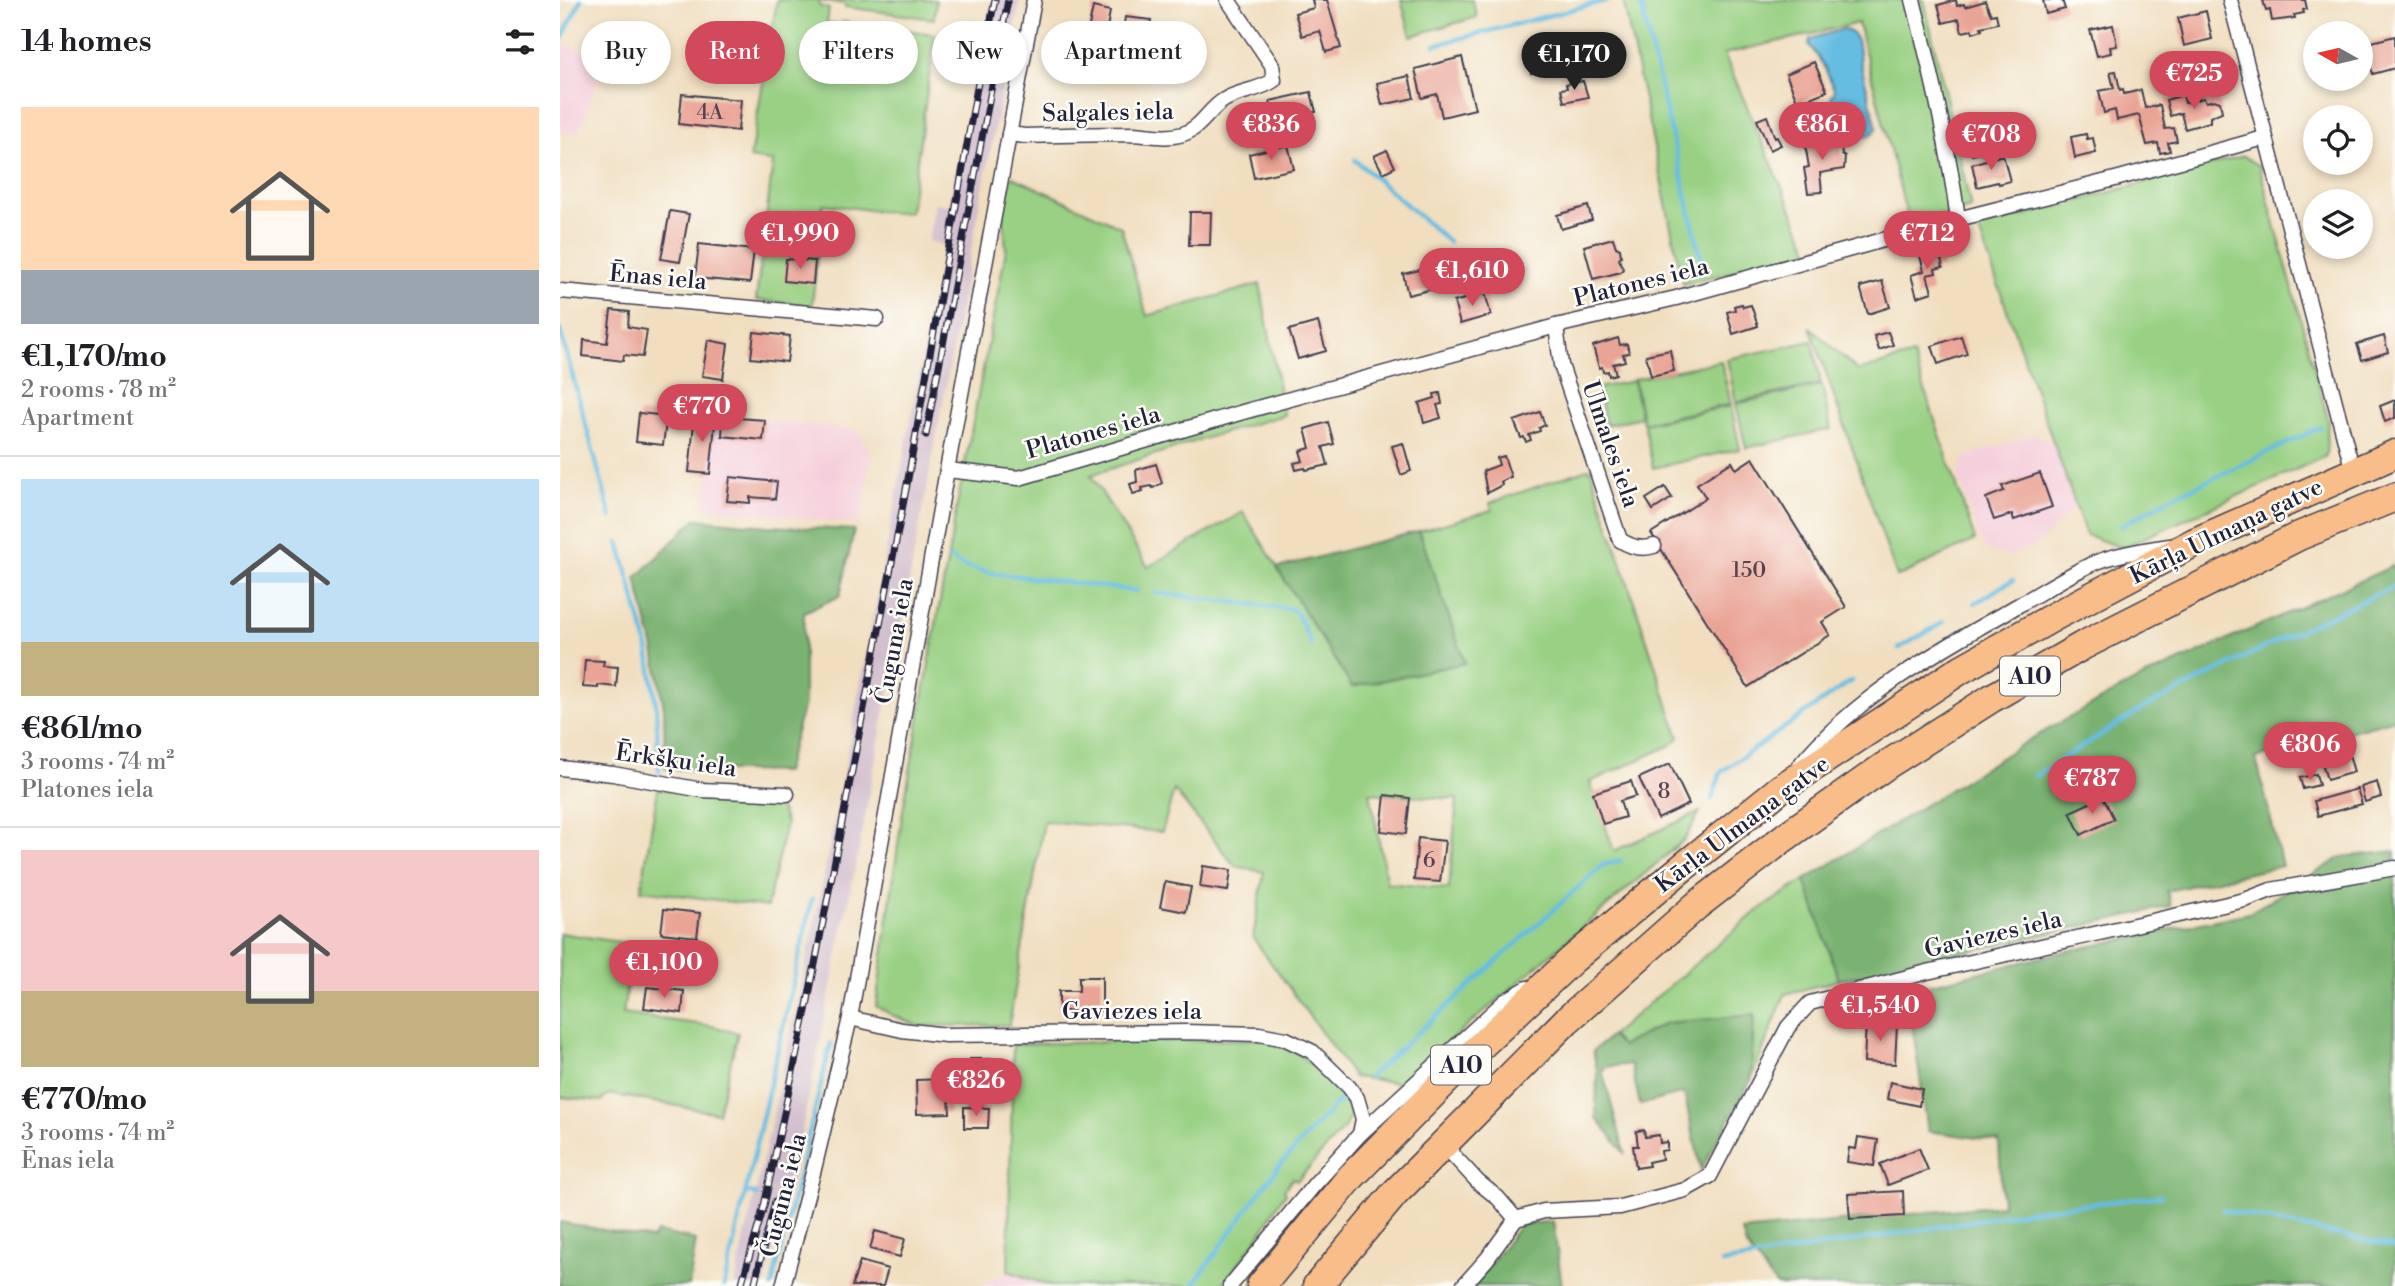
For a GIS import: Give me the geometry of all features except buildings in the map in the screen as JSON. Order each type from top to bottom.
[{"type":"highway","name":"Kārļa Ulmaņa gatve","points":[[1261,1286],[1351,1177],[1474,1052],[1573,959],[1780,789],[1961,670],[2055,615],[2195,542],[2395,454]]},
{"type":"highway","name":"Kārļa Ulmaņa gatve","points":[[1317,1286],[1395,1193],[1566,1021],[1696,906],[1785,837],[1885,766],[1992,698],[2082,646],[2299,536],[2395,497]]},
{"type":"street","name":"Čuguna iela","points":[[783,1286],[850,1018],[1034,0]]},
{"type":"street","name":"Salgales iela","points":[[1009,134],[1135,134],[1168,137],[1196,128],[1222,102],[1234,95],[1265,87],[1274,80],[1272,65],[1228,0]]},
{"type":"street","points":[[1913,0],[1950,159],[1958,219]]},
{"type":"street","points":[[2230,0],[2353,471]]},
{"type":"street","name":"Platones iela","points":[[947,470],[1019,478],[1243,412],[1556,326],[1676,298],[1958,219],[2264,138]]},
{"type":"street","name":"Ēnas iela","points":[[560,291],[877,319]]},
{"type":"street","name":"Ulmales iela","points":[[1556,326],[1561,365],[1620,540],[1630,547],[1654,547]]},
{"type":"street","name":"Ērkšķu iela","points":[[560,768],[613,774],[702,790],[787,794]]},
{"type":"street","name":"Gaviezes iela","points":[[1516,1219],[1544,1211],[1620,1207],[1685,1190],[1710,1176],[1788,1027],[1810,1003],[1927,972],[2245,900],[2271,890],[2395,868]]},
{"type":"street","points":[[1230,1286],[1360,1134],[1505,1001],[1573,959]]},
{"type":"street","name":"Gaviezes iela","points":[[850,1018],[902,1030],[946,1035],[1185,1032],[1259,1034],[1286,1039],[1313,1052],[1349,1087],[1357,1098],[1363,1119],[1360,1134]]},
{"type":"street","points":[[1442,1143],[1516,1219],[1488,1259],[1463,1286]]},
{"type":"shaded area","points":[[991,0],[1020,0],[1016,21],[987,21]]},
{"type":"shaded area","points":[[560,43],[581,50],[581,84],[596,84],[578,134],[560,132]]},
{"type":"shaded area","points":[[974,84],[1004,84],[859,848],[792,1179],[764,1286],[734,1286],[821,891],[922,361],[943,245],[928,241],[935,203],[949,205]]},
{"type":"shaded area","points":[[716,415],[858,430],[872,454],[860,524],[704,508]]},
{"type":"shaded area","points":[[2032,435],[2048,439],[2054,444],[2075,502],[2073,509],[2037,545],[2009,556],[1988,551],[1980,540],[1958,475],[1961,463],[1966,456]]},
{"type":"shaded area","points":[[1008,1271],[1050,1286],[982,1286]]},
{"type":"green space","points":[[777,0],[936,0],[934,19],[819,1],[819,6],[829,9],[827,21],[799,21],[799,84],[918,84],[918,32],[932,34],[932,55],[910,212],[895,213],[823,204],[812,306],[756,300],[773,162],[750,158],[763,84],[785,84],[785,21],[773,21]]},
{"type":"green space","points":[[1401,0],[1472,0],[1477,17],[1411,36]]},
{"type":"green space","points":[[1623,0],[1924,0],[1971,208],[1909,224],[1858,23],[1724,54],[1810,252],[1683,284]]},
{"type":"green space","points":[[2243,156],[2259,166],[2328,419],[2326,456],[2122,548],[2086,535],[1978,228]]},
{"type":"green space","points":[[1011,176],[1121,227],[1147,316],[1260,284],[1284,415],[1091,475],[1148,567],[1243,512],[1352,687],[1465,663],[1419,531],[1492,510],[1490,503],[1590,468],[1679,738],[1669,746],[1590,782],[1614,851],[1700,812],[1685,839],[1401,1083],[1354,1077],[1253,938],[1264,872],[1235,866],[1174,790],[1162,832],[1044,821],[1009,1025],[919,1026],[876,1006],[902,816],[1006,250],[1003,211]],"holes":[[[1370,793],[1457,799],[1449,889],[1387,883]]]},
{"type":"green space","points":[[1810,327],[1858,371],[1913,355],[1975,540],[1897,577]]},
{"type":"green space","points":[[1812,341],[1821,384],[1736,402],[1727,359]]},
{"type":"green space","points":[[1721,361],[1731,404],[1643,423],[1634,379]]},
{"type":"green space","points":[[1633,381],[1641,417],[1606,425],[1598,388]]},
{"type":"green space","points":[[1822,385],[1831,429],[1746,448],[1736,404]]},
{"type":"green space","points":[[1731,406],[1740,449],[1653,468],[1644,424]]},
{"type":"green space","points":[[695,519],[854,530],[840,596],[804,612],[804,704],[785,772],[665,769],[664,709],[654,649],[636,578]]},
{"type":"green space","points":[[1419,531],[1465,663],[1352,687],[1277,568]]},
{"type":"green space","points":[[2395,565],[2395,719],[2256,758],[2282,866],[2167,891],[2171,906],[1839,980],[1805,880],[2029,740],[2135,681]]},
{"type":"green space","points":[[658,789],[778,804],[786,823],[767,907],[641,890]]},
{"type":"green space","points":[[2395,851],[2395,1286],[1777,1286],[1746,1246],[1742,1231],[2002,1205],[1999,1141],[1928,1131],[1907,990],[2063,952],[2249,913],[2342,857]]},
{"type":"green space","points":[[1805,880],[1839,980],[1785,994],[1751,1080],[1753,1015],[1666,1023],[1621,1046],[1611,1036],[1757,911]]},
{"type":"green space","points":[[560,933],[633,944],[623,1014],[712,1026],[738,1033],[718,1113],[610,1094],[601,1101],[560,1097]]},
{"type":"green space","points":[[1754,1015],[1751,1080],[1701,1170],[1684,1093],[1640,1105],[1631,1064],[1606,1067],[1602,1070],[1625,1154],[1596,1117],[1597,1070],[1593,1051],[1611,1036],[1622,1046],[1666,1023]]},
{"type":"green space","points":[[1262,1039],[1294,1050],[1336,1085],[1349,1100],[1346,1104],[1351,1114],[1344,1128],[1297,1181],[1293,1178],[1259,1236],[1221,1286],[1050,1286],[1008,1271],[1013,1044]]},
{"type":"green space","points":[[1553,1221],[1562,1286],[1474,1286],[1520,1225]]},
{"type":"green space","points":[[560,1222],[652,1239],[657,1232],[696,1240],[689,1286],[560,1286]]},
{"type":"water","points":[[1844,29],[1852,33],[1857,40],[1877,128],[1870,136],[1858,137],[1830,110],[1835,92],[1818,56],[1809,45],[1810,39]]},
{"type":"waterway","points":[[560,42],[581,0]]},
{"type":"waterway","points":[[1435,45],[1609,0]]},
{"type":"waterway","points":[[1641,4],[1704,272]]},
{"type":"waterway","points":[[1355,160],[1449,242]]},
{"type":"waterway","points":[[560,330],[611,517]]},
{"type":"waterway","points":[[2121,526],[2165,501],[2321,427]]},
{"type":"waterway","points":[[619,542],[648,648],[656,703],[659,772]]},
{"type":"waterway","points":[[950,558],[963,566],[992,573],[1137,591]]},
{"type":"waterway","points":[[1975,603],[2013,580]]},
{"type":"waterway","points":[[2035,776],[2142,709],[2283,638],[2395,586]]},
{"type":"waterway","points":[[1156,593],[1291,609],[1297,613],[1311,644]]},
{"type":"waterway","points":[[1899,648],[1944,622]]},
{"type":"waterway","points":[[1712,799],[1721,772],[1851,681]]},
{"type":"waterway","points":[[1369,1077],[1603,865],[1621,860]]},
{"type":"waterway","points":[[724,1286],[812,899]]},
{"type":"waterway","points":[[772,1286],[831,1043]]},
{"type":"waterway","points":[[1192,1286],[1278,1167],[1343,1098]]},
{"type":"waterway","points":[[746,1192],[757,1195]]},
{"type":"waterway","points":[[1722,1263],[2042,1209],[2161,1196]]},
{"type":"waterway","points":[[2223,1210],[2395,1247]]},
{"type":"railway","points":[[741,1286],[764,1206],[806,1011],[908,479],[995,0]]},
{"type":"railway","points":[[926,435],[1008,0]]},
{"type":"railway","points":[[754,1286],[775,1201]]}]
